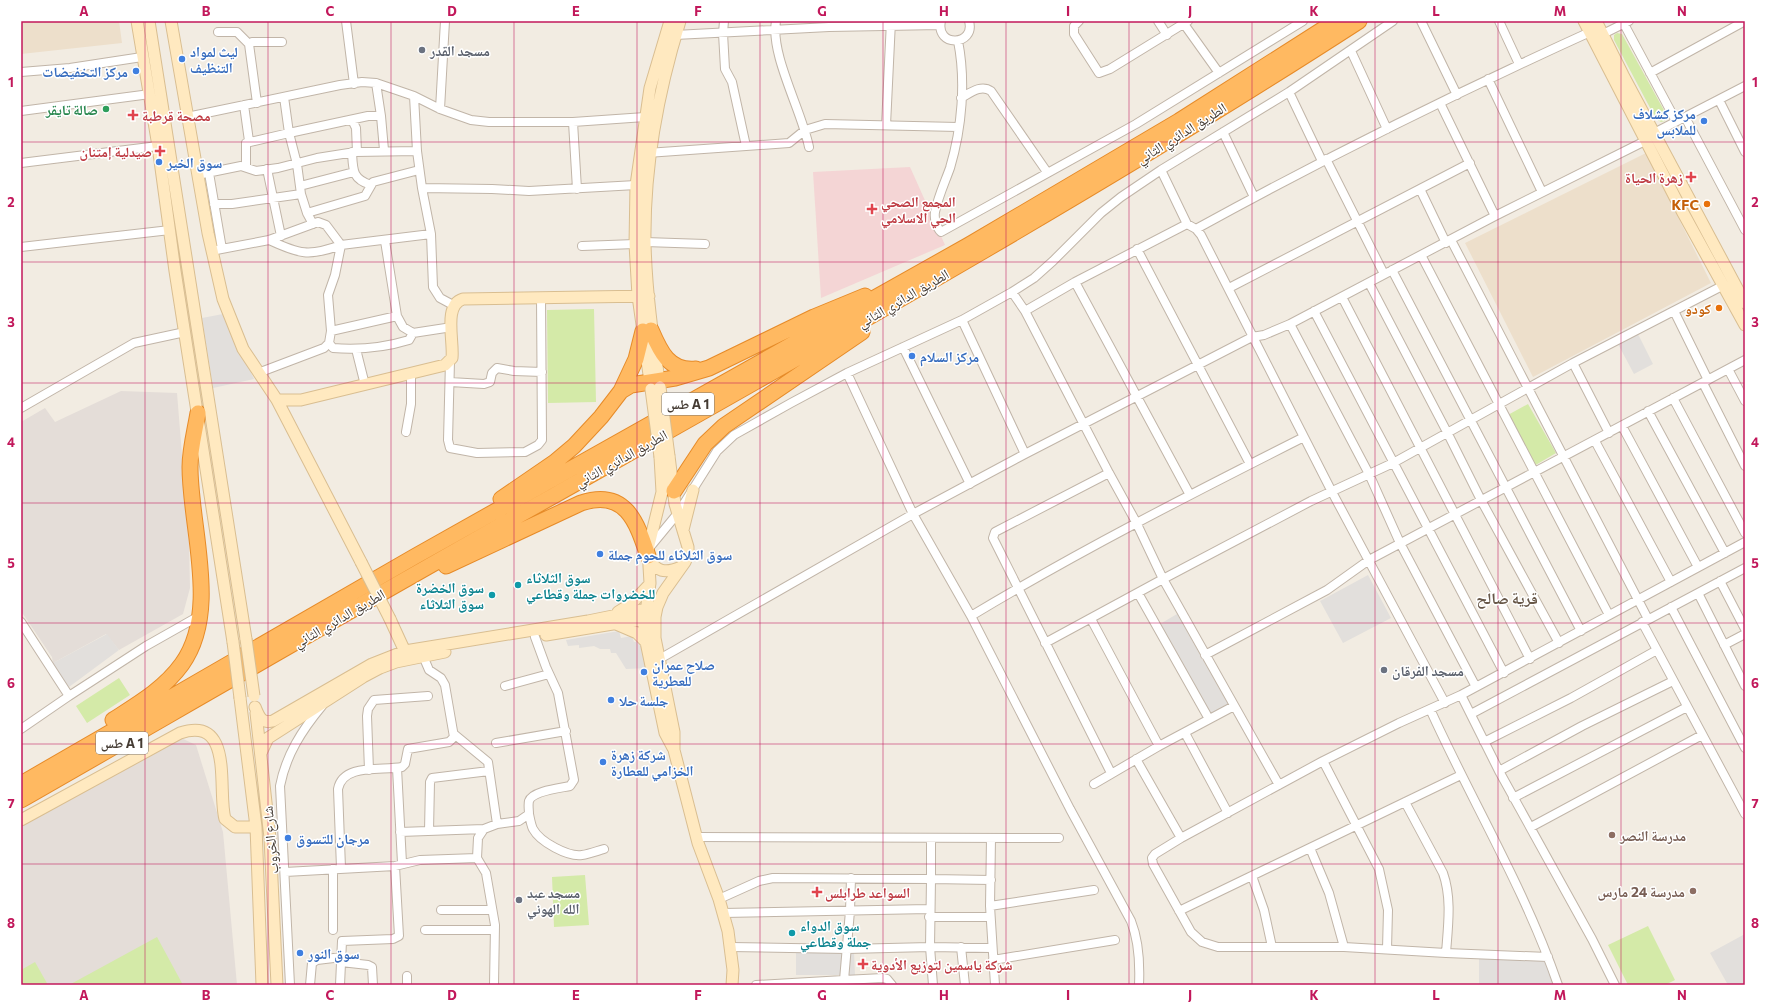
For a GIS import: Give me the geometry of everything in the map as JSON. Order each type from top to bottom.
[{"type":"highway","name":"الطريق الدائري الثاني","points":[[27,780],[414,557],[867,304],[905,280],[969,246],[1180,121],[1336,21]]},
{"type":"highway","name":"الطريق الدائري الثاني","points":[[21,800],[402,581],[916,291],[1101,183],[1262,84],[1359,21]]},
{"type":"highway","points":[[621,390],[631,385],[655,384],[709,368],[814,316],[905,280]]},
{"type":"highway","points":[[682,492],[705,444],[724,426],[888,315],[916,291]]},
{"type":"highway","points":[[647,330],[663,357],[671,364],[693,370],[709,368]]},
{"type":"highway","points":[[414,557],[555,462],[589,431],[621,390],[636,359],[647,330]]},
{"type":"highway","points":[[27,780],[68,750],[151,696],[172,677],[190,650],[200,616],[201,592],[190,466],[198,413]]},
{"type":"highway","points":[[190,466],[197,459],[205,459]]},
{"type":"highway","points":[[402,581],[430,574],[581,503],[596,500],[617,504],[632,516],[638,526],[648,553]]},
{"type":"street","name":"شارع الخروب","points":[[137,21],[142,57],[150,94],[175,271],[233,642],[256,827],[262,985]]},
{"type":"street","name":"شارع الخروب","points":[[149,21],[246,639],[262,753],[273,872],[277,985]]},
{"type":"street","points":[[170,21],[197,175],[216,250]]},
{"type":"street","points":[[346,21],[354,84]]},
{"type":"street","points":[[440,109],[445,21]]},
{"type":"street","points":[[640,243],[646,117],[650,88],[670,21]]},
{"type":"street","points":[[654,662],[655,638],[651,613],[648,553],[662,492],[665,457],[643,296],[636,185],[675,35],[680,21]]},
{"type":"street","points":[[724,21],[723,34],[725,69],[732,82],[746,146]]},
{"type":"street","points":[[776,21],[774,31],[787,81],[805,130],[809,147]]},
{"type":"street","points":[[675,35],[774,31],[830,24],[941,23],[944,36],[950,40],[958,41],[968,34],[970,27],[969,21]]},
{"type":"street","points":[[1079,21],[1074,26],[1074,34],[1099,73],[1186,23],[1219,73]]},
{"type":"street","points":[[1158,21],[1167,35]]},
{"type":"street","points":[[958,41],[963,66],[961,98],[958,127],[950,167],[936,210],[936,221],[940,231],[944,231],[1047,172],[1136,124],[1303,21]]},
{"type":"street","points":[[648,553],[678,513],[682,492],[717,451],[734,435],[847,373],[962,320],[1012,292],[1034,278],[1106,209],[1161,170],[1289,92],[1393,21]]},
{"type":"street","points":[[1421,21],[1457,94]]},
{"type":"street","points":[[1498,21],[1519,64]]},
{"type":"street","points":[[1584,21],[1618,78],[1654,133],[1745,303]]},
{"type":"street","points":[[1596,21],[1603,34],[1618,78],[1646,141],[1745,325]]},
{"type":"street","points":[[1603,34],[1626,22],[1650,73],[1676,121]]},
{"type":"street","points":[[1650,73],[1741,22]]},
{"type":"street","points":[[886,125],[891,24]]},
{"type":"street","points":[[218,32],[237,32],[249,44],[257,102]]},
{"type":"street","points":[[1196,229],[1324,160],[1519,64],[1590,32]]},
{"type":"street","points":[[249,44],[252,42],[282,42]]},
{"type":"street","points":[[1351,51],[1387,129]]},
{"type":"street","points":[[21,72],[70,68],[142,57]]},
{"type":"street","points":[[1488,79],[1542,192]]},
{"type":"street","points":[[187,117],[362,82],[376,83],[414,96],[440,109],[471,120],[489,122],[573,122],[646,117]]},
{"type":"street","points":[[376,83],[384,150]]},
{"type":"street","points":[[1654,133],[1745,86]]},
{"type":"street","points":[[961,98],[981,88],[987,88],[991,91],[1047,172]]},
{"type":"street","points":[[1289,92],[1358,222],[1388,272],[1470,419],[1581,630]]},
{"type":"street","points":[[21,111],[150,94]]},
{"type":"street","points":[[414,96],[416,151],[431,234],[433,288],[440,298],[454,305]]},
{"type":"street","points":[[284,97],[289,133],[297,164],[300,190],[307,213],[313,224]]},
{"type":"street","points":[[1719,100],[1745,152]]},
{"type":"street","points":[[1440,103],[1495,216]]},
{"type":"street","points":[[244,105],[249,141]]},
{"type":"street","points":[[246,166],[245,145],[249,141],[352,120],[381,116]]},
{"type":"street","points":[[1685,117],[1745,230]]},
{"type":"street","points":[[352,120],[356,128],[354,172],[362,182],[371,185]]},
{"type":"street","points":[[573,122],[577,189]]},
{"type":"street","points":[[645,153],[789,143],[805,130],[825,124],[958,127]]},
{"type":"street","points":[[1222,132],[1254,197]]},
{"type":"street","points":[[654,662],[913,514],[1025,454],[1252,337],[1264,335],[1290,324],[1495,216],[1646,141]]},
{"type":"street","points":[[21,163],[158,146]]},
{"type":"street","points":[[197,175],[246,166],[256,171],[354,152],[384,150],[416,151]]},
{"type":"street","points":[[1229,288],[1470,163]]},
{"type":"street","points":[[267,169],[281,236]]},
{"type":"street","points":[[307,213],[365,196],[371,185],[377,181],[419,170]]},
{"type":"street","points":[[1161,170],[1187,224],[1196,229],[1201,235],[1332,492],[1445,703]]},
{"type":"street","points":[[214,204],[232,204],[272,197],[300,190],[354,172]]},
{"type":"street","points":[[209,173],[214,204],[219,285],[231,322],[243,348],[277,400],[361,562],[407,655]]},
{"type":"street","points":[[422,188],[529,191],[636,185]]},
{"type":"street","points":[[1420,189],[1564,456],[1638,600],[1657,650],[1745,814]]},
{"type":"street","points":[[216,250],[269,240],[321,222],[326,225],[341,246],[335,275],[328,295],[331,331],[329,343],[318,350],[258,373]]},
{"type":"street","points":[[1025,312],[1075,282],[1187,224]]},
{"type":"street","points":[[21,247],[170,230]]},
{"type":"street","points":[[269,240],[302,253],[317,253],[341,246],[431,234]]},
{"type":"street","points":[[385,241],[396,316],[403,327],[413,332],[452,327]]},
{"type":"street","points":[[582,246],[640,243],[705,244]]},
{"type":"street","points":[[1137,249],[1250,464]]},
{"type":"street","points":[[1421,255],[1609,615]]},
{"type":"street","points":[[175,271],[189,270]]},
{"type":"street","points":[[1075,282],[1190,495]]},
{"type":"street","points":[[1369,283],[1481,500],[1559,643]]},
{"type":"street","points":[[1045,643],[1163,579],[1332,492],[1393,463],[1573,363],[1724,285]]},
{"type":"street","points":[[1012,292],[1025,312],[1136,522],[1163,579],[1279,785]]},
{"type":"street","points":[[542,298],[542,440],[538,445],[526,452],[477,453],[450,448],[448,440],[450,361],[452,354],[451,312],[454,305],[463,299],[643,296]]},
{"type":"street","points":[[1342,297],[1530,659]]},
{"type":"street","points":[[1314,311],[1504,672]]},
{"type":"street","points":[[1674,311],[1745,466]]},
{"type":"street","points":[[331,331],[396,316]]},
{"type":"street","points":[[962,320],[1025,454]]},
{"type":"street","points":[[1290,324],[1369,474],[1400,543],[1476,687]]},
{"type":"street","points":[[21,408],[134,343],[185,332]]},
{"type":"street","points":[[329,343],[333,348],[356,349],[395,344],[409,340],[413,332]]},
{"type":"street","points":[[903,347],[970,484]]},
{"type":"street","points":[[356,349],[365,385]]},
{"type":"street","points":[[1205,654],[1327,590],[1369,560],[1400,543],[1595,441],[1745,360]]},
{"type":"street","points":[[277,400],[295,401],[411,374],[445,365],[450,361]]},
{"type":"street","points":[[1573,363],[1609,433]]},
{"type":"street","points":[[450,382],[484,384],[490,382],[492,373],[497,368],[514,371],[542,372]]},
{"type":"street","points":[[1728,369],[1745,401]]},
{"type":"street","points":[[847,373],[913,514],[971,616],[1070,808],[1131,921],[1139,956],[1139,985]]},
{"type":"street","points":[[406,432],[411,404],[411,374]]},
{"type":"street","points":[[1673,398],[1745,533]]},
{"type":"street","points":[[1648,412],[1725,553]]},
{"type":"street","points":[[1622,426],[1698,567]]},
{"type":"street","points":[[971,616],[1017,588],[1136,522],[1304,437]]},
{"type":"street","points":[[1595,441],[1671,582]]},
{"type":"street","points":[[665,457],[682,492],[683,531]]},
{"type":"street","points":[[1109,473],[995,532],[993,538],[1111,773]]},
{"type":"street","points":[[646,642],[651,613],[685,562],[688,555],[688,547],[678,513]]},
{"type":"street","points":[[1548,957],[1344,947],[1218,947],[1207,944],[1191,932],[1152,858],[1155,854],[1181,838],[1323,761],[1461,695],[1745,542]]},
{"type":"street","points":[[648,553],[653,566],[658,569],[674,570],[681,567]]},
{"type":"street","points":[[1471,714],[1745,568]]},
{"type":"street","points":[[1720,581],[1745,629]]},
{"type":"street","points":[[262,753],[268,738],[380,668],[407,655],[423,656],[535,637],[614,620],[650,583]]},
{"type":"street","points":[[1138,593],[1209,719]]},
{"type":"street","points":[[1698,593],[1745,686]]},
{"type":"street","points":[[1671,607],[1745,748]]},
{"type":"street","points":[[254,701],[262,720],[266,722],[273,721],[372,664],[407,655],[651,613]]},
{"type":"street","points":[[21,718],[24,727],[146,646],[200,616]]},
{"type":"street","points":[[1091,619],[1159,746]]},
{"type":"street","points":[[614,620],[637,633],[646,642],[654,662],[674,732],[674,750],[697,837],[723,913],[737,985]]},
{"type":"street","points":[[21,622],[69,696]]},
{"type":"street","points":[[1724,645],[1745,634]]},
{"type":"street","points":[[535,637],[558,693],[574,782],[570,786],[535,795],[529,802],[529,814],[533,829],[538,836],[558,849],[572,855],[581,856],[604,849]]},
{"type":"street","points":[[1484,742],[1571,698],[1657,650]]},
{"type":"street","points":[[333,930],[337,869],[339,783],[347,774],[369,770],[398,768],[405,764],[408,749],[449,742],[454,734],[445,685],[441,678],[429,670],[423,656]]},
{"type":"street","points":[[505,686],[549,674]]},
{"type":"street","points":[[1499,771],[1582,726],[1673,681]]},
{"type":"street","points":[[1461,695],[1513,798],[1531,827],[1615,985]]},
{"type":"street","points":[[369,770],[367,716],[368,709],[374,700],[428,696]]},
{"type":"street","points":[[290,985],[285,872],[279,798],[282,776],[292,748],[325,701]]},
{"type":"street","points":[[1094,784],[1159,746],[1234,706]]},
{"type":"street","points":[[1513,798],[1687,707]]},
{"type":"street","points":[[1430,709],[1461,775],[1507,864],[1548,957],[1558,985]]},
{"type":"street","points":[[21,820],[180,733],[189,730],[199,731],[209,735],[217,745],[221,761],[225,819],[235,827],[256,827]]},
{"type":"street","points":[[496,743],[566,731]]},
{"type":"street","points":[[1185,733],[1228,813]]},
{"type":"street","points":[[454,734],[482,755],[488,762],[497,824]]},
{"type":"street","points":[[1531,827],[1702,735]]},
{"type":"street","points":[[1136,759],[1181,838]]},
{"type":"street","points":[[1323,761],[1374,858],[1383,882],[1388,910],[1387,949]]},
{"type":"street","points":[[340,985],[342,941],[393,939],[399,936],[398,864],[400,832],[398,768]]},
{"type":"street","points":[[429,831],[430,782],[432,778],[489,771]]},
{"type":"street","points":[[1179,911],[1461,775]]},
{"type":"street","points":[[1405,802],[1448,885],[1449,901],[1446,953]]},
{"type":"street","points":[[400,832],[484,829],[497,824],[518,821],[529,814]]},
{"type":"street","points":[[484,829],[478,838],[477,858],[486,873],[492,910],[494,930],[494,985]]},
{"type":"street","points":[[697,837],[1059,838]]},
{"type":"street","points":[[931,838],[929,913],[933,985]]},
{"type":"street","points":[[991,838],[990,917],[991,948],[995,985]]},
{"type":"street","points":[[1310,848],[1329,893],[1344,947]]},
{"type":"street","points":[[285,872],[398,864],[420,860],[477,858]]},
{"type":"street","points":[[1252,876],[1264,910],[1272,947]]},
{"type":"street","points":[[719,899],[768,879],[851,878],[991,880]]},
{"type":"street","points":[[844,980],[850,911],[851,878]]},
{"type":"street","points":[[990,906],[1094,890]]},
{"type":"street","points":[[441,910],[492,910]]},
{"type":"street","points":[[723,913],[850,911],[929,913],[990,917]]},
{"type":"street","points":[[425,930],[494,930]]},
{"type":"street","points":[[993,960],[1115,940]]},
{"type":"street","points":[[730,947],[847,949],[930,947],[991,948]]},
{"type":"street","points":[[961,947],[965,985]]},
{"type":"street","points":[[310,985],[312,963],[317,960],[341,960],[368,965],[372,967],[373,985]]},
{"type":"street","points":[[732,985],[733,970]]},
{"type":"street","points":[[407,976],[407,985]]},
{"type":"street","points":[[756,985],[805,984],[883,978],[892,985]]},
{"type":"shaded area","points":[[21,21],[119,21],[122,43],[21,54]]},
{"type":"shaded area","points":[[1646,153],[1711,283],[1533,377],[1465,243]]},
{"type":"shaded area","name":"المجمع الصحي الحي الاسلامي","points":[[910,167],[945,245],[821,298],[813,172]]},
{"type":"shaded area","points":[[223,314],[254,379],[213,388],[202,318]]},
{"type":"shaded area","points":[[1638,334],[1653,364],[1634,374],[1618,344]]},
{"type":"shaded area","points":[[121,391],[177,393],[189,542],[190,588],[183,614],[119,650],[106,634],[53,663],[52,657],[21,611],[21,422],[45,408],[55,422]]},
{"type":"shaded area","points":[[1368,575],[1391,618],[1343,643],[1320,601]]},
{"type":"shaded area","points":[[1177,614],[1228,704],[1211,714],[1160,624]]},
{"type":"shaded area","points":[[619,631],[621,638],[632,636],[634,642],[642,641],[650,668],[626,669],[616,653],[611,653],[610,649],[600,649],[594,646],[579,648],[579,645],[568,646],[566,640]]},
{"type":"shaded area","points":[[107,634],[119,650],[69,687],[53,666],[53,663]]},
{"type":"shaded area","points":[[179,737],[196,745],[223,832],[237,985],[21,985],[21,827]]},
{"type":"shaded area","points":[[1745,934],[1745,985],[1728,985],[1710,953]]},
{"type":"shaded area","points":[[796,950],[854,951],[855,975],[796,975]]},
{"type":"shaded area","points":[[1479,959],[1545,959],[1554,985],[1479,985]]},
{"type":"green space","points":[[1617,33],[1622,34],[1666,114],[1665,121],[1661,122],[1656,119],[1614,40],[1614,35]]},
{"type":"green space","points":[[594,309],[596,402],[548,403],[547,310]]},
{"type":"green space","points":[[1528,404],[1556,453],[1534,466],[1506,416]]},
{"type":"green space","points":[[119,678],[130,695],[87,723],[76,706]]},
{"type":"green space","points":[[585,875],[589,925],[554,927],[552,877]]},
{"type":"green space","points":[[1648,926],[1675,980],[1665,985],[1628,985],[1608,945]]},
{"type":"green space","points":[[157,937],[183,985],[69,985]]},
{"type":"green space","points":[[35,962],[48,985],[21,985],[21,970]]},
{"type":"place","name":"مسجد القدر","points":[[422,50]]},
{"type":"place","name":"ليث لمواد التنظيف","points":[[182,59]]},
{"type":"place","name":"مركز التخفيضات","points":[[136,71]]},
{"type":"place","name":"صالة تايقر","points":[[106,109]]},
{"type":"place","name":"مصحة قرطبة","points":[[133,115]]},
{"type":"place","name":"مركز كشلاف للملابس","points":[[1704,121]]},
{"type":"place","name":"صيدلية إمتنان","points":[[160,151]]},
{"type":"place","name":"سوق الخير","points":[[159,162]]},
{"type":"place","name":"زهرة الحياة","points":[[1691,177]]},
{"type":"place","name":"KFC","points":[[1707,204]]},
{"type":"place","name":"المجمع الصحي الحي الاسلامي","points":[[872,209]]},
{"type":"place","name":"كودو","points":[[1719,308]]},
{"type":"place","name":"مركز السلام","points":[[912,356]]},
{"type":"place","name":"سوق الثلاثاء للحوم جملة","points":[[600,554]]},
{"type":"place","name":"سوق الثلاثاء للخضروات جملة وقطاعي","points":[[518,585]]},
{"type":"place","name":"سوق الخضرة سوق الثلاثاء","points":[[492,595]]},
{"type":"place","name":"مسجد الفرقان","points":[[1384,670]]},
{"type":"place","name":"صلاح عمران للعطرية","points":[[644,672]]},
{"type":"place","name":"جلسة حلا","points":[[611,700]]},
{"type":"place","name":"شركة زهرة الخزامي للعطارة","points":[[603,762]]},
{"type":"place","name":"مدرسة النصر","points":[[1612,835]]},
{"type":"place","name":"مرجان للتسوق","points":[[288,838]]},
{"type":"place","name":"مدرسة 24 مارس","points":[[1693,891]]},
{"type":"place","name":"السواعد طرابلس","points":[[817,892]]},
{"type":"place","name":"مسجد عبد الله الهوني","points":[[519,900]]},
{"type":"place","name":"سوق الدواء جملة وقطاعي","points":[[792,933]]},
{"type":"place","name":"سوق النور","points":[[300,953]]},
{"type":"place","name":"شركة ياسمين لتوزيع الأدوية","points":[[863,964]]},
{"type":"district","name":"قرية صالح","points":[[1507,597]]}]
